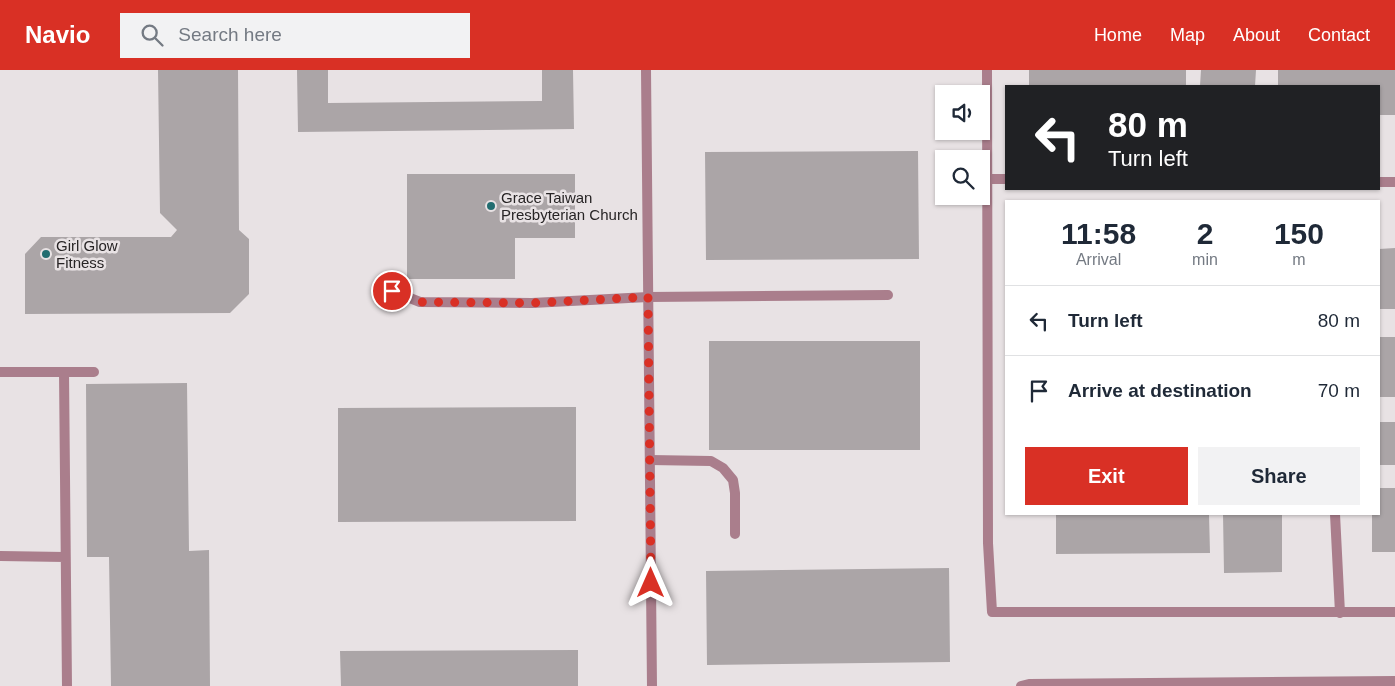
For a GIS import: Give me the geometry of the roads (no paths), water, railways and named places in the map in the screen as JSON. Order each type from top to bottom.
[{"type":"street","points":[[646,70],[652,686]]},
{"type":"street","points":[[987,70],[987,150]]},
{"type":"street","points":[[990,179],[1005,179]]},
{"type":"street","points":[[1380,182],[1395,182]]},
{"type":"street","points":[[987,205],[988,543],[992,612],[1395,612]]},
{"type":"street","points":[[392,291],[420,302],[532,303],[648,297],[888,295]]},
{"type":"street","points":[[0,372],[94,372]]},
{"type":"street","points":[[64,372],[67,686]]},
{"type":"street","points":[[650,460],[711,461],[723,468],[733,480],[735,493],[735,534]]},
{"type":"street","points":[[1335,515],[1340,613]]},
{"type":"street","points":[[0,556],[65,557]]},
{"type":"street","points":[[1020,686],[1029,684],[1289,684],[1395,681]]},
{"type":"place","name":"Grace Taiwan Presbyterian Church","points":[[491,206]]},
{"type":"place","name":"Girl Glow Fitness","points":[[46,254]]}]
